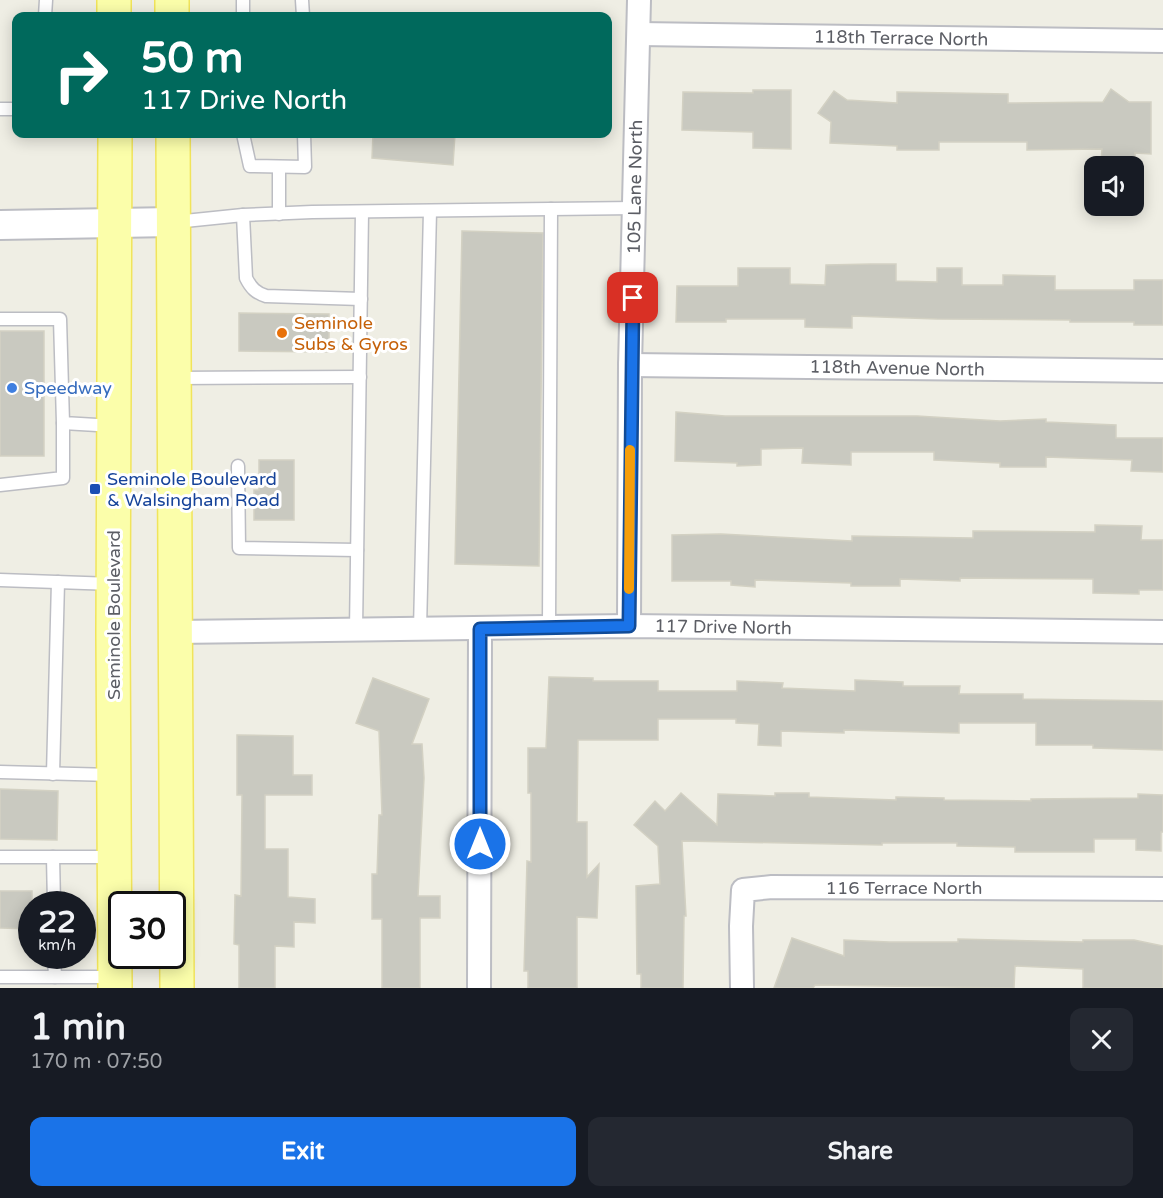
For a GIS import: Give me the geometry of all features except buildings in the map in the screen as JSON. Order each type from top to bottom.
[{"type":"main road","name":"Seminole Boulevard","points":[[115,138],[113,585],[115,982]]},
{"type":"main road","points":[[173,138],[177,988]]},
{"type":"street","name":"105 Lane North","points":[[629,626],[630,365],[639,0]]},
{"type":"street","name":"118th Terrace North","points":[[639,34],[1163,41]]},
{"type":"street","points":[[0,225],[173,222]]},
{"type":"street","name":"118th Avenue North","points":[[630,365],[1163,371]]},
{"type":"street","name":"117 Drive North","points":[[175,632],[629,626],[1163,632]]},
{"type":"street","points":[[479,988],[480,629]]},
{"type":"street","name":"116 Terrace North","points":[[742,988],[743,890],[772,887],[1163,889]]},
{"type":"lane","points":[[244,138],[250,166],[305,167],[304,138]]},
{"type":"lane","points":[[279,167],[279,214]]},
{"type":"lane","points":[[173,222],[243,215],[635,208]]},
{"type":"lane","points":[[549,627],[551,209]]},
{"type":"lane","points":[[420,629],[430,211]]},
{"type":"lane","points":[[356,630],[362,212]]},
{"type":"lane","points":[[243,215],[246,278],[258,294],[361,299]]},
{"type":"lane","points":[[0,319],[60,320],[63,423],[63,478],[0,485]]},
{"type":"lane","points":[[174,378],[360,377]]},
{"type":"lane","points":[[63,423],[115,426]]},
{"type":"lane","points":[[238,466],[239,548],[357,550]]},
{"type":"lane","points":[[0,580],[113,585]]},
{"type":"lane","points":[[53,774],[58,582]]},
{"type":"lane","points":[[0,772],[114,775]]},
{"type":"lane","points":[[0,857],[114,857]]},
{"type":"lane","points":[[53,857],[54,891]]},
{"type":"lane","points":[[55,969],[55,977]]},
{"type":"lane","points":[[0,976],[55,977],[115,982]]},
{"type":"slow traffic","points":[[629,589],[630,450]]},
{"type":"place","name":"Seminole Subs & Gyros","points":[[282,333]]},
{"type":"place","name":"Speedway","points":[[12,388]]},
{"type":"place","name":"Seminole Boulevard & Walsingham Road","points":[[95,489]]},
{"type":"route","points":[[480,844],[480,629],[629,626],[630,365],[633,298]]}]
